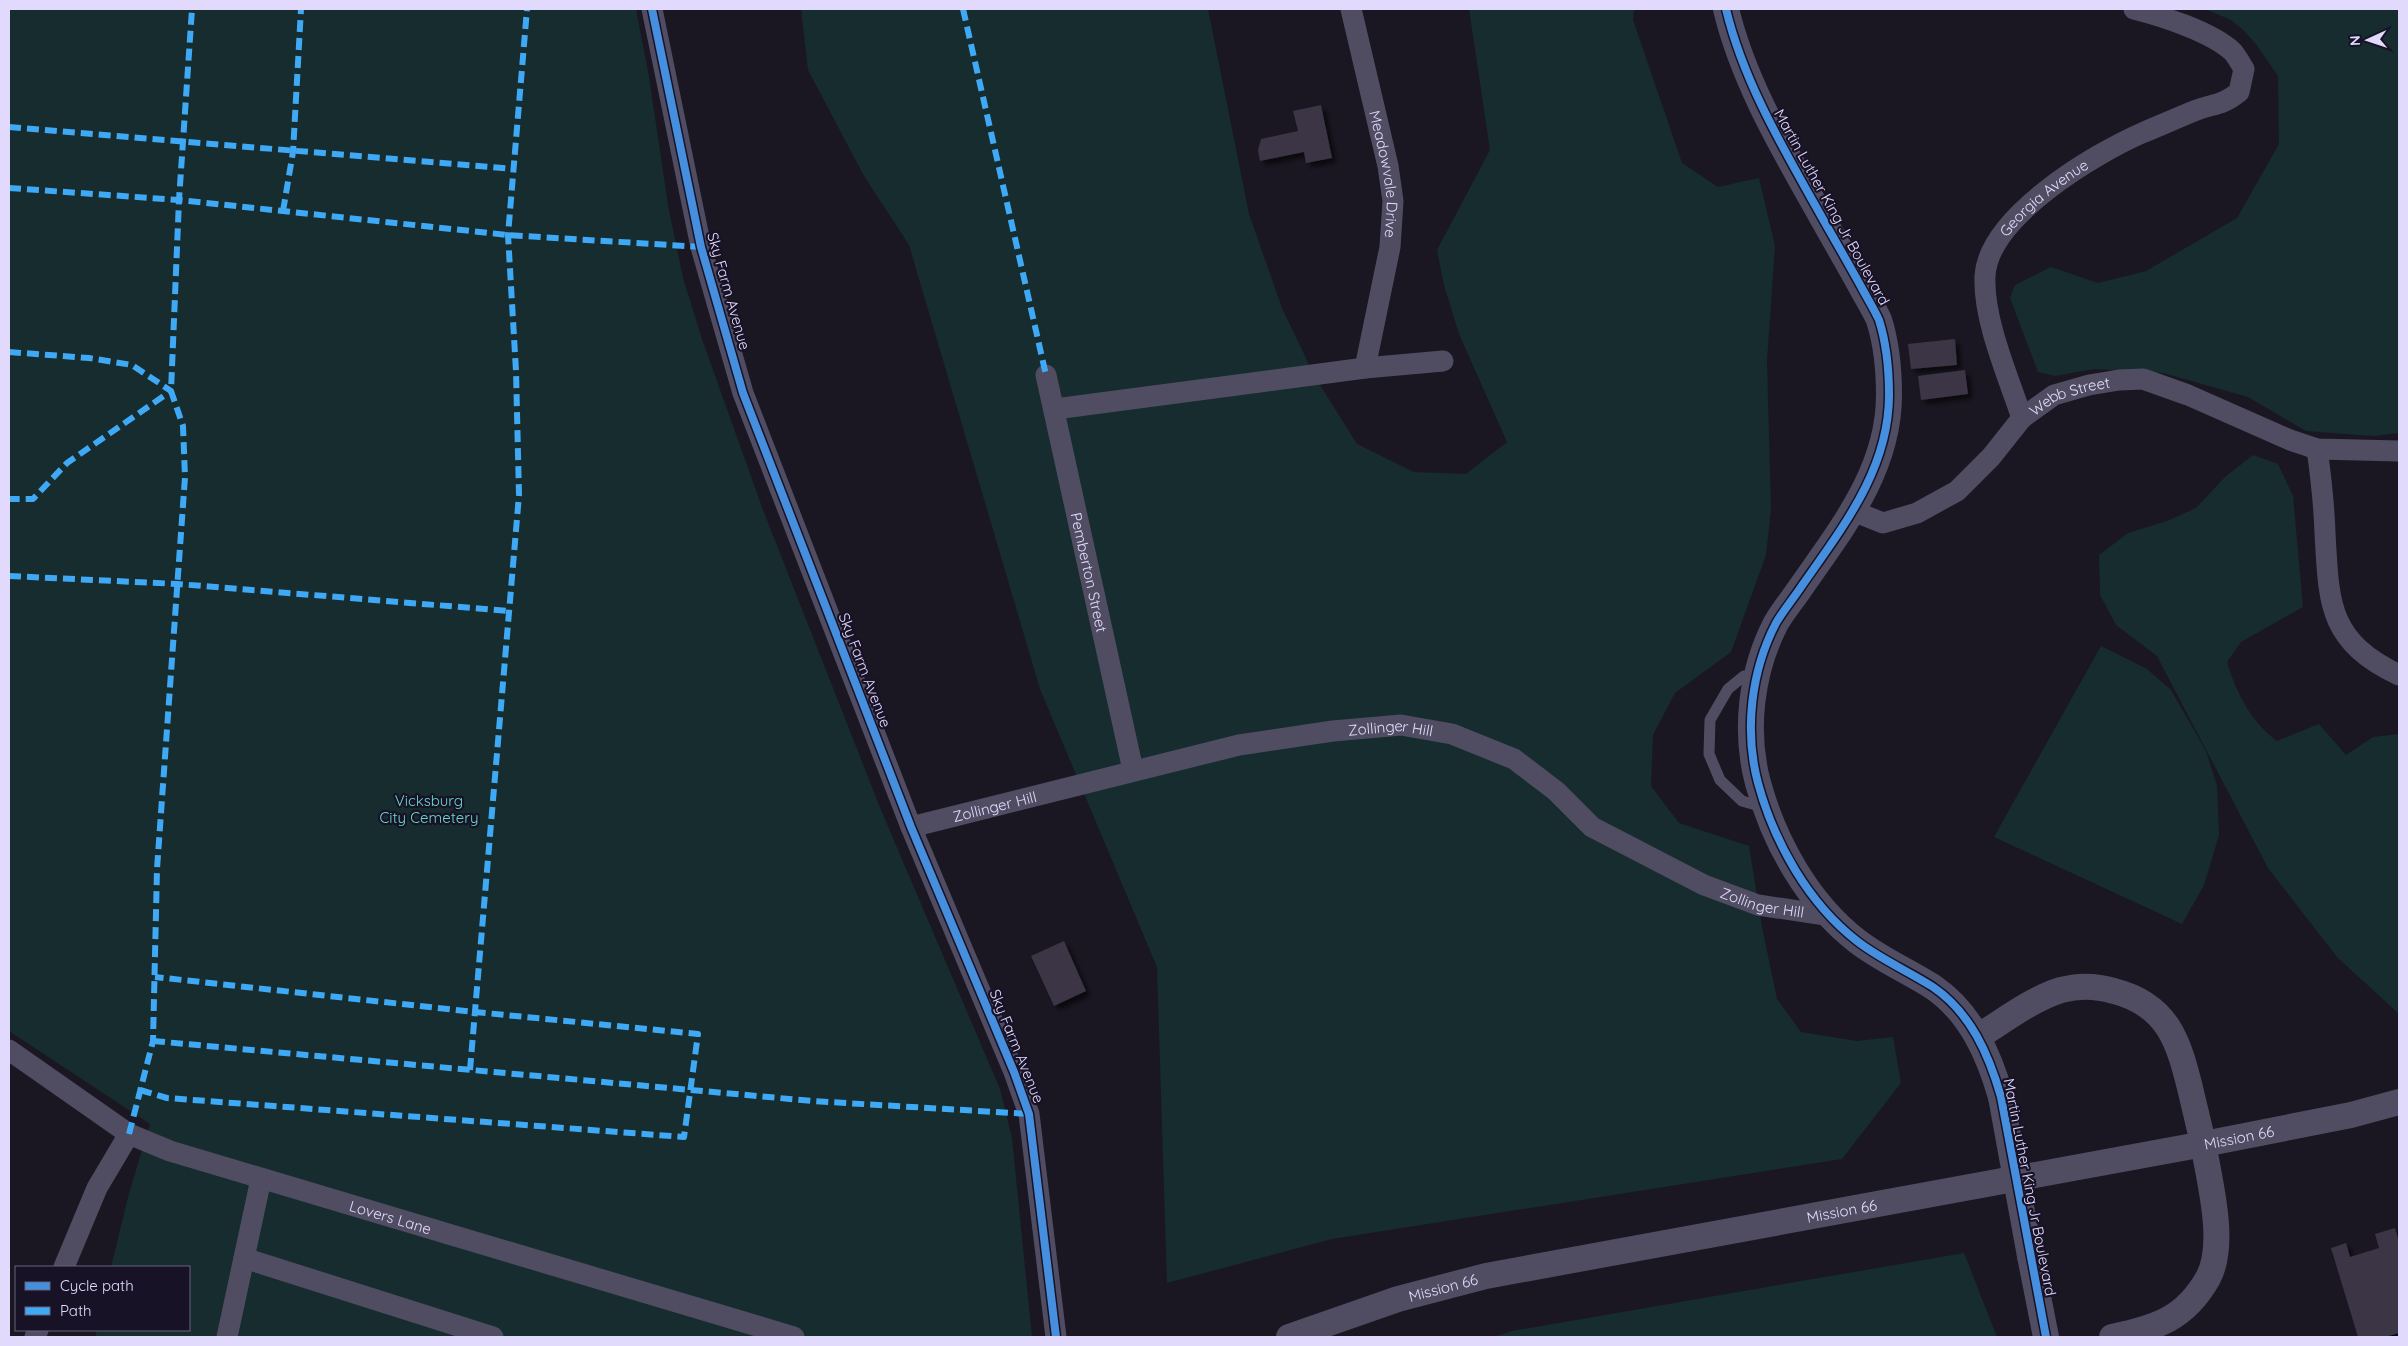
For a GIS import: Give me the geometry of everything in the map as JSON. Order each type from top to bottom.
[{"type":"street","name":"Sky Farm Avenue","points":[[652,9],[701,247],[744,393],[911,827],[1010,1063],[1029,1114],[1056,1337]]},
{"type":"street","name":"Meadowvale Drive","points":[[1351,9],[1388,166],[1393,202],[1390,247],[1365,368]]},
{"type":"street","name":"Martin Luther King Jr Boulevard","points":[[1726,9],[1740,53],[1763,108],[1878,320],[1889,393],[1887,423],[1881,452],[1853,511],[1777,621],[1763,650],[1756,676],[1752,705],[1752,743],[1757,779],[1765,807],[1790,862],[1807,887],[1832,916],[1857,941],[1937,990],[1965,1018],[1979,1036],[1992,1066],[2001,1097],[2046,1337]]},
{"type":"street","name":"Georgia Avenue","points":[[2022,418],[1992,326],[1985,292],[1985,273],[1993,250],[2012,220],[2065,175],[2137,135],[2196,110],[2225,103],[2239,92],[2244,69],[2233,52],[2199,31],[2157,15],[2134,9]]},
{"type":"street","points":[[1055,409],[1365,368],[1444,361]]},
{"type":"street","name":"Pemberton Street","points":[[1046,374],[1133,770]]},
{"type":"street","name":"Webb Street","points":[[1853,511],[1883,522],[1917,513],[1957,491],[1991,457],[2022,418],[2054,395],[2089,385],[2119,380],[2143,379],[2188,395],[2290,440],[2317,449],[2399,451]]},
{"type":"street","points":[[2317,449],[2324,501],[2327,586],[2332,608],[2348,639],[2362,653],[2399,678]]},
{"type":"street","name":"Zollinger Hill","points":[[911,827],[1239,745],[1333,731],[1401,725],[1452,734],[1514,760],[1556,791],[1592,827],[1704,885],[1758,905],[1832,916]]},
{"type":"street","points":[[1979,1036],[2036,1001],[2061,990],[2079,987],[2100,987],[2139,1000],[2160,1017],[2176,1040],[2204,1144],[2214,1204],[2216,1245],[2209,1276],[2195,1298],[2179,1314],[2157,1326],[2112,1337]]},
{"type":"street","name":"Lovers Lane","points":[[9,1050],[129,1134],[170,1151],[794,1337]]},
{"type":"street","name":"Mission 66","points":[[1289,1337],[1398,1299],[1486,1276],[2204,1144],[2351,1115],[2399,1102]]},
{"type":"street","points":[[64,1266],[97,1188],[129,1134]]},
{"type":"street","points":[[227,1337],[261,1179]]},
{"type":"street","points":[[244,1258],[493,1337]]},
{"type":"lane","points":[[1756,676],[1744,676],[1728,689],[1710,720],[1709,754],[1720,780],[1742,801],[1765,807]]},
{"type":"green space","name":"Vicksburg City Cemetery","points":[[9,9],[636,9],[649,77],[668,205],[683,278],[702,339],[763,510],[881,810],[1000,1089],[1012,1138],[1032,1337],[95,1337],[97,1331],[190,1331],[190,1266],[111,1266],[129,1193],[150,1124],[9,1031]]},
{"type":"green space","points":[[801,9],[1208,9],[1249,214],[1282,308],[1315,377],[1357,444],[1414,472],[1466,474],[1507,442],[1459,334],[1444,285],[1437,250],[1490,150],[1469,9],[1634,9],[1633,20],[1682,163],[1718,187],[1759,178],[1775,246],[1767,361],[1771,510],[1766,555],[1731,652],[1675,693],[1653,735],[1651,786],[1679,823],[1749,846],[1762,927],[1777,999],[1801,1032],[1857,1041],[1893,1037],[1901,1083],[1842,1159],[1332,1239],[1167,1283],[1157,967],[1040,689],[909,245],[864,176],[808,70]]},
{"type":"green space","points":[[2205,9],[2399,9],[2399,433],[2373,436],[2306,431],[2248,397],[2163,373],[2094,369],[2055,376],[2038,372],[2010,298],[2015,285],[2051,267],[2098,283],[2146,271],[2237,218],[2279,144],[2278,76],[2256,44],[2242,29],[2231,20]]},
{"type":"green space","points":[[2253,455],[2278,464],[2293,496],[2303,607],[2241,642],[2227,662],[2240,695],[2252,716],[2277,741],[2319,724],[2346,755],[2373,737],[2399,734],[2399,1014],[2337,957],[2268,868],[2157,656],[2116,625],[2100,595],[2099,555],[2128,533],[2167,521],[2196,508],[2225,477]]},
{"type":"green space","points":[[2101,646],[2147,669],[2171,690],[2206,751],[2217,786],[2219,835],[2204,885],[2182,924],[1994,837]]},
{"type":"green space","points":[[1964,1253],[1997,1337],[1493,1337],[1512,1331]]},
{"type":"building","points":[[1321,105],[1332,158],[1306,163],[1304,152],[1260,161],[1258,150],[1261,139],[1298,131],[1293,111]]},
{"type":"building","points":[[1955,339],[1957,365],[1911,369],[1908,344]]},
{"type":"building","points":[[1965,370],[1968,394],[1921,400],[1918,376]]},
{"type":"building","points":[[1064,941],[1086,991],[1054,1006],[1031,956]]},
{"type":"building","points":[[2395,1228],[2399,1242],[2399,1333],[2385,1337],[2358,1337],[2331,1248],[2346,1243],[2350,1257],[2379,1248],[2375,1234]]},
{"type":"marked path","points":[[129,1134],[153,1041],[157,869],[185,477],[183,426],[171,391],[179,200],[192,9]]},
{"type":"marked path","points":[[283,211],[293,152],[301,9]]},
{"type":"marked path","points":[[470,1070],[519,495],[516,371],[508,235],[527,9]]},
{"type":"marked path","points":[[963,9],[1046,375]]},
{"type":"marked path","points":[[9,127],[514,169]]},
{"type":"marked path","points":[[9,188],[179,200],[508,235],[701,247]]},
{"type":"marked path","points":[[9,352],[89,358],[132,365],[171,391],[67,463],[33,499],[9,499]]},
{"type":"marked path","points":[[9,576],[178,584],[509,611]]},
{"type":"marked path","points":[[140,1090],[167,1098],[684,1137],[698,1034],[155,977]]},
{"type":"marked path","points":[[153,1041],[812,1101],[1029,1114]]},
{"type":"cycle path","points":[[652,9],[701,247],[743,393],[911,827],[1014,1072],[1029,1114],[1056,1337]]},
{"type":"cycle path","points":[[1726,9],[1744,64],[1768,118],[1879,320],[1885,347],[1889,386],[1887,422],[1881,448],[1872,473],[1847,520],[1776,623],[1767,642],[1752,701],[1751,743],[1758,783],[1773,827],[1783,849],[1808,890],[1823,909],[1857,941],[1933,987],[1946,997],[1958,1009],[1977,1036],[1991,1066],[2001,1097],[2046,1337]]}]
